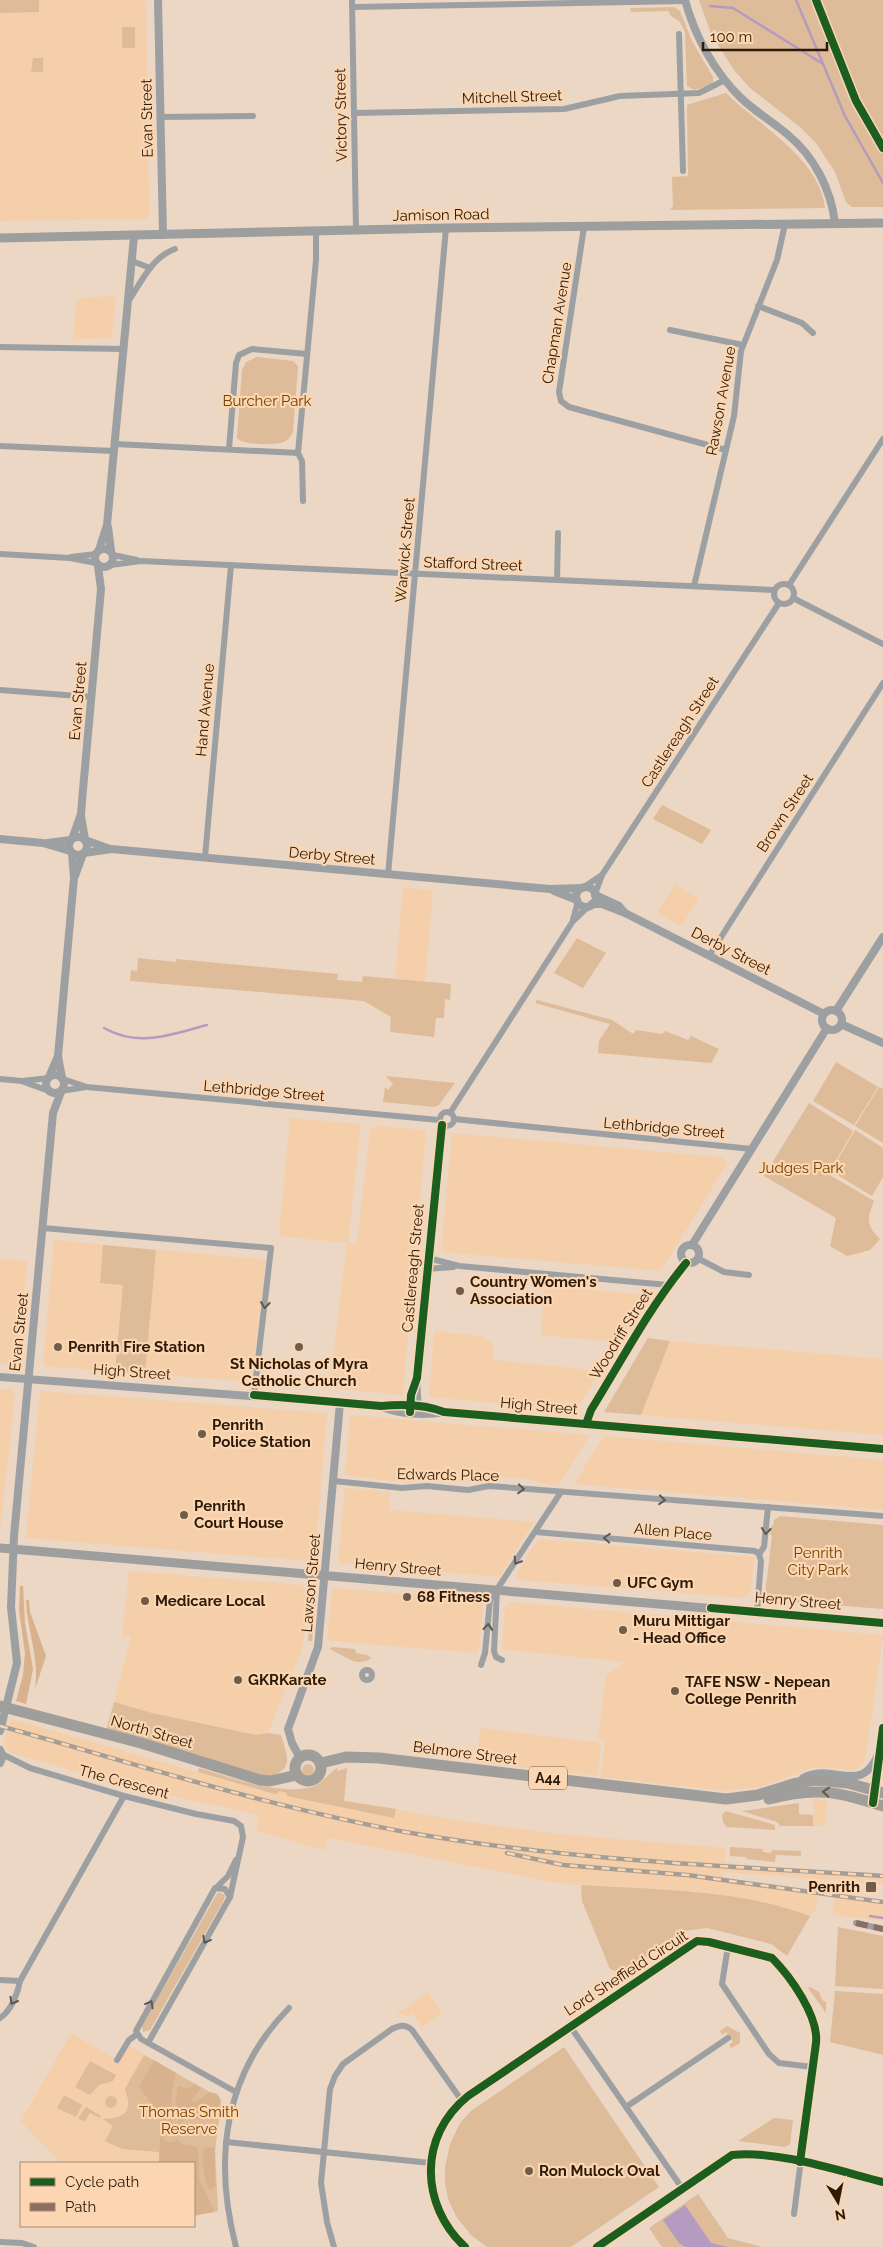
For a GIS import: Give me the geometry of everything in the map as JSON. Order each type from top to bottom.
[{"type":"highway","name":"North Street","points":[[4,1703],[260,1780],[270,1781],[296,1775]]},
{"type":"highway","name":"A44","points":[[300,1758],[312,1755],[321,1763]]},
{"type":"highway","name":"Belmore Street","points":[[321,1763],[346,1757],[379,1758],[726,1799],[737,1803],[758,1802],[810,1790],[879,1798]]},
{"type":"highway","points":[[300,1758],[296,1764],[296,1775],[308,1782],[316,1779],[321,1772],[321,1763]]},
{"type":"highway","name":"Belmore Street","points":[[726,1799],[758,1795],[793,1784],[814,1780],[836,1781],[879,1798]]},
{"type":"main road","name":"Jamison Road","points":[[0,238],[446,228],[883,223]]},
{"type":"main road","name":"Henry Street","points":[[0,1548],[883,1623]]},
{"type":"street","name":"Evan Street","points":[[158,0],[162,235]]},
{"type":"street","points":[[352,3],[686,0],[703,45],[725,80],[746,103],[788,134],[806,153],[829,194],[835,223]]},
{"type":"street","name":"Victory Street","points":[[352,3],[356,230]]},
{"type":"street","points":[[679,34],[683,171]]},
{"type":"street","name":"Mitchell Street","points":[[354,113],[564,109],[620,96],[704,92],[725,80]]},
{"type":"street","points":[[160,117],[253,116]]},
{"type":"street","name":"Rawson Avenue","points":[[694,586],[735,411],[743,345],[778,260],[785,224]]},
{"type":"street","name":"Chapman Avenue","points":[[584,226],[558,392],[561,401],[569,407],[726,450]]},
{"type":"street","name":"Warwick Street","points":[[388,875],[446,228]]},
{"type":"street","points":[[303,501],[302,461],[298,453],[316,231]]},
{"type":"street","points":[[97,552],[107,525],[134,236]]},
{"type":"street","points":[[128,301],[150,268],[166,252],[175,249]]},
{"type":"street","points":[[132,261],[150,268]]},
{"type":"street","points":[[758,306],[802,323],[813,332]]},
{"type":"street","points":[[670,330],[743,345]]},
{"type":"street","points":[[0,347],[124,349]]},
{"type":"street","points":[[229,449],[236,363],[239,355],[252,349],[307,354]]},
{"type":"street","points":[[789,585],[883,439]]},
{"type":"street","points":[[0,446],[229,449],[298,453]]},
{"type":"street","points":[[107,525],[112,553]]},
{"type":"street","points":[[557,580],[558,532]]},
{"type":"street","points":[[70,558],[104,549],[112,553]]},
{"type":"street","name":"Evan Street","points":[[97,552],[101,589]]},
{"type":"street","name":"Evan Street","points":[[85,840],[81,814],[101,589],[112,553]]},
{"type":"street","name":"Stafford Street","points":[[112,553],[141,561]]},
{"type":"street","points":[[0,554],[70,558],[109,566]]},
{"type":"street","name":"Stafford Street","points":[[109,566],[141,561],[774,590]]},
{"type":"street","name":"Hand Avenue","points":[[204,858],[231,566]]},
{"type":"street","points":[[782,584],[789,585],[793,590],[793,598],[787,603],[778,602],[774,598],[774,590],[782,584]]},
{"type":"street","points":[[793,598],[883,644]]},
{"type":"street","name":"Castlereagh Street","points":[[595,894],[602,875],[778,602]]},
{"type":"street","name":"Brown Street","points":[[709,956],[883,683]]},
{"type":"street","points":[[0,690],[91,697]]},
{"type":"street","name":"Evan Street","points":[[72,839],[81,814]]},
{"type":"street","points":[[43,843],[77,837],[85,840],[87,845],[74,878]]},
{"type":"street","points":[[0,839],[43,843],[79,855],[84,853]]},
{"type":"street","points":[[22,1081],[54,1093],[61,1092],[64,1087],[58,1056],[74,878],[69,844],[72,839]]},
{"type":"street","name":"Derby Street","points":[[85,840],[111,850]]},
{"type":"street","name":"Derby Street","points":[[84,853],[111,850],[550,890],[583,887]]},
{"type":"street","name":"Castlereagh Street","points":[[583,887],[602,875]]},
{"type":"street","points":[[450,1113],[573,921],[591,904],[595,894],[590,888],[583,887],[576,894],[577,901],[573,921]]},
{"type":"street","name":"Derby Street","points":[[550,890],[577,901]]},
{"type":"street","name":"Derby Street","points":[[595,894],[619,906],[625,913]]},
{"type":"street","points":[[577,901],[582,905],[591,904]]},
{"type":"street","name":"Derby Street","points":[[591,904],[602,904],[625,913],[824,1014]]},
{"type":"street","points":[[836,1010],[883,937]]},
{"type":"street","points":[[830,1010],[836,1010],[841,1015],[841,1024],[836,1029],[827,1028],[822,1022],[824,1014],[830,1010]]},
{"type":"street","points":[[841,1024],[883,1043]]},
{"type":"street","points":[[692,1245],[827,1028]]},
{"type":"street","points":[[49,1091],[46,1083],[58,1056]]},
{"type":"street","points":[[0,1079],[22,1081],[58,1075],[63,1079]]},
{"type":"street","name":"Lethbridge Street","points":[[63,1079],[87,1087],[440,1122]]},
{"type":"street","name":"Lethbridge Street","points":[[61,1092],[87,1087]]},
{"type":"street","name":"Evan Street","points":[[0,1731],[4,1703],[17,1656],[11,1607],[14,1550],[53,1113],[49,1091]]},
{"type":"street","name":"Evan Street","points":[[53,1113],[61,1092]]},
{"type":"street","points":[[443,1113],[450,1113],[454,1119],[450,1126],[440,1122],[443,1113]]},
{"type":"street","name":"Lethbridge Street","points":[[454,1119],[752,1149]]},
{"type":"street","name":"Castlereagh Street","points":[[410,1409],[417,1378],[440,1122]]},
{"type":"street","points":[[43,1228],[271,1248],[254,1395]]},
{"type":"street","points":[[692,1245],[699,1250],[699,1259],[694,1263],[686,1263],[682,1258],[682,1251],[686,1246],[692,1245]]},
{"type":"street","points":[[428,1258],[459,1266],[668,1285]]},
{"type":"street","points":[[699,1259],[724,1272],[749,1275]]},
{"type":"street","name":"Woodriff Street","points":[[586,1424],[591,1410],[668,1285],[686,1263]]},
{"type":"street","points":[[427,1269],[459,1266]]},
{"type":"street","name":"High Street","points":[[0,1377],[254,1395],[410,1409],[433,1414],[444,1412],[883,1448]]},
{"type":"street","name":"Castlereagh Street","points":[[417,1378],[419,1410]]},
{"type":"street","name":"Lawson Street","points":[[300,1758],[292,1744],[288,1729],[318,1651],[340,1403]]},
{"type":"street","name":"Edwards Place","points":[[334,1481],[402,1488],[427,1486],[468,1490],[488,1486],[562,1492]]},
{"type":"street","points":[[481,1665],[486,1653],[490,1600],[562,1492]]},
{"type":"street","name":"Allen Place","points":[[562,1492],[883,1516]]},
{"type":"street","points":[[757,1612],[762,1561],[760,1554],[764,1547],[768,1507]]},
{"type":"street","name":"Allen Place","points":[[536,1532],[755,1551],[760,1554]]},
{"type":"street","points":[[497,1590],[494,1652],[496,1657],[502,1660]]},
{"type":"street","points":[[879,1798],[880,1750],[883,1728]]},
{"type":"street","points":[[793,1784],[813,1774],[853,1777],[864,1775],[873,1766],[880,1750]]},
{"type":"street","points":[[0,1763],[1,1752]]},
{"type":"street","name":"The Crescent","points":[[1,1752],[30,1768],[124,1796],[196,1814],[234,1821],[241,1826],[244,1832],[239,1854]]},
{"type":"street","points":[[0,2018],[5,2014],[19,1991],[20,1981],[124,1796]]},
{"type":"street","points":[[118,2060],[128,2040],[136,2035],[138,2027],[216,1888],[232,1871],[239,1854]]},
{"type":"street","points":[[148,2043],[230,1897],[237,1873],[239,1854]]},
{"type":"street","points":[[216,1888],[225,1889],[230,1897]]},
{"type":"street","points":[[856,1924],[883,1929]]},
{"type":"street","name":"Lord Sheffield Circuit","points":[[465,2247],[450,2231],[438,2210],[432,2189],[431,2163],[442,2126],[462,2101],[692,1943],[703,1940],[772,1958],[810,2012],[816,2026],[817,2038],[794,2214]]},
{"type":"street","points":[[728,1946],[722,1984],[772,2058],[779,2063],[813,2067]]},
{"type":"street","points":[[0,1980],[20,1981]]},
{"type":"street","points":[[236,2247],[227,2200],[226,2142],[236,2092],[246,2068],[263,2038],[289,2008]]},
{"type":"street","points":[[334,2247],[322,2198],[322,2151],[328,2094],[339,2069],[356,2054],[399,2025],[406,2026],[412,2030],[462,2101]]},
{"type":"street","points":[[570,2026],[682,2188]]},
{"type":"street","points":[[136,2035],[236,2092]]},
{"type":"street","points":[[626,2107],[728,2038]]},
{"type":"street","points":[[226,2142],[431,2163]]},
{"type":"street","points":[[596,2247],[732,2155],[750,2155],[800,2162],[882,2180]]},
{"type":"street","points":[[0,2242],[22,2243],[34,2247]]},
{"type":"shaded area","points":[[0,0],[146,0],[149,215],[146,219],[0,221]]},
{"type":"shaded area","points":[[116,296],[112,338],[73,339],[77,298]]},
{"type":"shaded area","points":[[675,885],[699,898],[681,926],[657,913]]},
{"type":"shaded area","points":[[403,888],[433,890],[425,982],[395,979]]},
{"type":"shaded area","points":[[290,1118],[361,1124],[348,1243],[357,1243],[370,1130],[376,1126],[424,1130],[426,1132],[403,1395],[329,1388],[347,1243],[279,1236]]},
{"type":"shaded area","points":[[452,1133],[720,1157],[728,1162],[661,1271],[441,1252]]},
{"type":"shaded area","points":[[54,1240],[266,1260],[252,1382],[43,1366]]},
{"type":"shaded area","points":[[0,1259],[27,1261],[18,1365],[0,1364]]},
{"type":"shaded area","points":[[545,1286],[647,1295],[618,1342],[571,1338],[541,1335]]},
{"type":"shaded area","points":[[434,1331],[480,1336],[491,1342],[494,1348],[493,1360],[600,1371],[576,1410],[429,1397]]},
{"type":"shaded area","points":[[670,1341],[883,1359],[883,1435],[641,1415]]},
{"type":"shaded area","points":[[0,1389],[11,1389],[15,1395],[0,1532]]},
{"type":"shaded area","points":[[40,1391],[327,1413],[315,1557],[310,1561],[26,1538]]},
{"type":"shaded area","points":[[350,1415],[590,1435],[558,1486],[521,1478],[497,1477],[469,1481],[431,1477],[430,1479],[408,1483],[345,1475]]},
{"type":"shaded area","points":[[604,1436],[883,1460],[883,1510],[574,1484]]},
{"type":"shaded area","points":[[345,1488],[390,1492],[389,1510],[534,1522],[499,1577],[338,1563]]},
{"type":"shaded area","points":[[539,1539],[754,1557],[750,1593],[744,1598],[519,1580],[517,1578],[518,1571]]},
{"type":"shaded area","points":[[129,1571],[302,1585],[308,1597],[303,1647],[268,1733],[256,1735],[152,1713],[114,1702],[131,1636],[122,1636]]},
{"type":"shaded area","points":[[20,1586],[23,1586],[25,1623],[33,1669],[26,1704],[16,1701],[23,1675],[25,1653],[19,1610]]},
{"type":"shaded area","points":[[333,1588],[479,1600],[483,1605],[479,1649],[477,1653],[330,1641],[327,1638]]},
{"type":"shaded area","points":[[26,1600],[29,1600],[30,1612],[46,1656],[35,1689],[35,1656]]},
{"type":"shaded area","points":[[510,1602],[883,1635],[865,1761],[855,1770],[814,1767],[763,1786],[726,1791],[601,1777],[605,1741],[598,1738],[606,1676],[625,1662],[502,1649],[505,1607]]},
{"type":"shaded area","points":[[11,1719],[270,1793],[273,1787],[454,1820],[558,1834],[726,1848],[725,1863],[883,1875],[883,1884],[724,1872],[724,1878],[818,1893],[816,1911],[814,1910],[810,1916],[790,1909],[710,1893],[558,1883],[328,1838],[324,1850],[256,1831],[259,1815],[127,1786],[9,1752],[3,1744]]},
{"type":"shaded area","points":[[480,1728],[601,1743],[598,1776],[477,1762]]},
{"type":"shaded area","points":[[814,1799],[827,1801],[825,1824],[813,1827]]},
{"type":"shaded area","points":[[834,1896],[883,1901],[883,1921],[833,1915]]},
{"type":"shaded area","points":[[428,1992],[442,2013],[422,2027],[412,2013],[408,2016],[396,2014]]},
{"type":"shaded area","points":[[71,2033],[119,2061],[128,2045],[154,2060],[161,2115],[159,2162],[60,2162],[21,2121]]},
{"type":"shaded area","points":[[154,2060],[176,2073],[171,2097],[173,2126],[169,2132],[165,2132],[164,2140],[171,2143],[177,2140],[182,2144],[198,2147],[199,2180],[215,2212],[195,2215],[195,2162],[159,2162],[161,2115],[139,2087]]},
{"type":"shaded area","points":[[195,2084],[201,2088],[191,2100],[194,2103],[210,2092],[217,2094],[221,2100],[215,2118],[205,2116],[200,2120],[192,2116],[179,2124],[176,2100],[178,2086],[188,2089]]},
{"type":"shaded area","points":[[215,2147],[215,2187],[209,2190],[203,2154],[204,2148]]},
{"type":"shaded area","points":[[685,2205],[711,2243],[728,2247],[685,2247],[679,2243],[663,2220]]},
{"type":"green space","points":[[0,0],[39,0],[39,12],[0,13]]},
{"type":"green space","points":[[699,0],[883,0],[883,207],[852,207],[846,202],[835,172],[816,143],[800,127],[750,88],[734,70],[712,36]]},
{"type":"green space","points":[[674,7],[680,11],[692,41],[713,77],[713,82],[709,86],[694,90],[687,86],[685,32],[680,22],[670,15],[669,11],[631,12],[630,8]]},
{"type":"green space","points":[[122,27],[135,27],[135,48],[122,48]]},
{"type":"green space","points":[[33,58],[43,58],[43,72],[31,72]]},
{"type":"green space","points":[[726,93],[800,158],[812,173],[820,190],[825,208],[670,210],[673,206],[672,177],[688,176],[687,105]]},
{"type":"green space","name":"Burcher Park","points":[[257,357],[293,361],[298,366],[293,432],[282,443],[252,443],[237,438],[242,370],[246,362]]},
{"type":"green space","points":[[662,805],[711,830],[702,844],[653,819]]},
{"type":"green space","points":[[577,938],[606,953],[583,988],[554,973]]},
{"type":"green space","points":[[138,958],[176,962],[176,959],[338,974],[337,980],[362,982],[363,976],[451,984],[450,1000],[445,999],[444,1018],[436,1018],[434,1037],[390,1032],[391,1017],[364,1001],[130,981],[131,970],[137,971]]},
{"type":"green space","points":[[537,1000],[612,1020],[633,1034],[636,1030],[662,1034],[665,1031],[688,1040],[691,1036],[719,1049],[711,1063],[598,1053],[599,1041],[610,1024],[535,1003]]},
{"type":"green space","points":[[836,1062],[878,1087],[854,1125],[813,1101]]},
{"type":"green space","points":[[386,1076],[455,1083],[439,1105],[434,1107],[383,1102],[385,1087],[388,1090],[393,1084]]},
{"type":"green space","points":[[879,1087],[883,1089],[883,1143],[855,1126]]},
{"type":"green space","name":"Judges Park","points":[[809,1103],[853,1131],[828,1174],[874,1201],[869,1222],[872,1230],[880,1239],[870,1250],[847,1256],[830,1246],[836,1218],[764,1176]]},
{"type":"green space","points":[[855,1130],[883,1148],[883,1177],[872,1196],[831,1171]]},
{"type":"green space","points":[[103,1245],[156,1250],[145,1374],[115,1371],[123,1285],[100,1283]]},
{"type":"green space","points":[[648,1338],[670,1341],[641,1415],[604,1412]]},
{"type":"green space","name":"Penrith City Park","points":[[780,1516],[883,1525],[883,1609],[768,1600],[765,1596],[772,1535],[770,1534],[771,1526],[773,1526],[774,1520]]},
{"type":"green space","points":[[313,1592],[317,1592],[312,1641],[308,1641]]},
{"type":"green space","points":[[332,1647],[355,1649],[356,1653],[367,1655],[371,1658],[366,1661],[356,1662],[330,1649]]},
{"type":"green space","points":[[114,1702],[152,1713],[256,1735],[268,1733],[281,1735],[287,1755],[286,1766],[277,1774],[269,1777],[106,1731]]},
{"type":"green space","points":[[306,1764],[310,1764],[314,1770],[310,1776],[306,1776],[302,1772],[302,1768]]},
{"type":"green space","points":[[199,1768],[270,1788],[299,1789],[319,1784],[337,1768],[338,1771],[347,1768],[344,1801],[396,1809],[394,1818],[287,1796],[287,1793],[279,1791],[278,1794],[271,1793],[198,1772]]},
{"type":"green space","points":[[799,1803],[799,1814],[813,1815],[813,1826],[780,1826],[777,1822],[742,1811]]},
{"type":"green space","points":[[726,1811],[775,1825],[775,1830],[727,1827],[723,1822],[722,1815]]},
{"type":"green space","points":[[730,1847],[763,1849],[763,1852],[771,1853],[772,1850],[801,1851],[801,1856],[776,1855],[775,1862],[746,1859],[746,1857],[730,1856]]},
{"type":"green space","points":[[581,1885],[697,1892],[755,1900],[810,1916],[787,1956],[771,1944],[707,1928],[684,1931],[622,1974],[610,1969],[582,1901]]},
{"type":"green space","points":[[218,1892],[225,1895],[224,1900],[150,2030],[143,2032],[142,2026]]},
{"type":"green space","points":[[838,1927],[883,1936],[883,1989],[835,1986]]},
{"type":"green space","points":[[810,1987],[819,1992],[822,2000],[826,2002],[826,2013],[808,1988]]},
{"type":"green space","points":[[835,1991],[883,1994],[883,2055],[830,2042]]},
{"type":"green space","points":[[727,2026],[740,2033],[740,2043],[731,2048],[729,2045],[733,2042],[726,2032],[722,2035],[720,2031]]},
{"type":"green space","name":"Ron Mulock Oval","points":[[564,2047],[659,2187],[571,2247],[487,2247],[472,2236],[457,2218],[448,2199],[445,2184],[445,2167],[450,2144],[460,2123],[471,2111]]},
{"type":"green space","name":"Thomas Smith Reserve","points":[[144,2055],[217,2096],[221,2104],[215,2151],[218,2211],[195,2216],[195,2162],[159,2162],[159,2152],[122,2149],[105,2141],[113,2126],[103,2119],[124,2114],[128,2107],[125,2089]]},
{"type":"green space","points":[[90,2061],[116,2075],[113,2081],[99,2085],[90,2095],[75,2087]]},
{"type":"green space","points":[[64,2095],[82,2105],[76,2117],[57,2108]]},
{"type":"green space","points":[[111,2096],[117,2102],[111,2108],[105,2102]]},
{"type":"green space","points":[[86,2107],[101,2116],[100,2118],[90,2113],[84,2122],[78,2118]]},
{"type":"green space","points":[[774,2118],[793,2120],[790,2144],[785,2147],[738,2141]]},
{"type":"green space","points":[[698,2194],[728,2238],[762,2247],[662,2247],[649,2228]]},
{"type":"waterway","points":[[796,0],[845,116],[883,183]]},
{"type":"waterway","points":[[710,6],[733,8],[823,64]]},
{"type":"waterway","points":[[104,1028],[117,1034],[143,1038],[168,1035],[207,1025]]},
{"type":"waterway","points":[[870,1916],[883,1918]]},
{"type":"railway","points":[[0,1726],[256,1798],[359,1823],[411,1833],[528,1850],[587,1856],[883,1876]]},
{"type":"railway","points":[[507,1853],[563,1865],[687,1875],[883,1902]]},
{"type":"marked path","points":[[856,1923],[883,1929]]},
{"type":"cycle path","points":[[816,0],[856,101],[883,148]]},
{"type":"cycle path","points":[[410,1412],[411,1395],[417,1378],[442,1125]]},
{"type":"cycle path","points":[[586,1424],[591,1410],[636,1335],[686,1263]]},
{"type":"cycle path","points":[[254,1395],[381,1406],[413,1405],[429,1407],[444,1412],[883,1449]]},
{"type":"cycle path","points":[[711,1608],[883,1623]]},
{"type":"cycle path","points":[[873,1803],[883,1728]]},
{"type":"cycle path","points":[[465,2247],[450,2230],[439,2211],[433,2191],[431,2171],[433,2150],[440,2131],[452,2112],[468,2096],[697,1941],[709,1942],[772,1958],[795,1986],[808,2010],[816,2033],[816,2043],[800,2162]]},
{"type":"cycle path","points":[[597,2247],[732,2155],[750,2154],[788,2158],[883,2182]]},
{"type":"place","name":"Country Women's Association","points":[[460,1291]]},
{"type":"place","name":"Penrith Fire Station","points":[[58,1347]]},
{"type":"place","name":"St Nicholas of Myra Catholic Church","points":[[299,1347]]},
{"type":"place","name":"Penrith Police Station","points":[[202,1434]]},
{"type":"place","name":"Penrith Court House","points":[[184,1515]]},
{"type":"place","name":"UFC Gym","points":[[617,1583]]},
{"type":"place","name":"68 Fitness","points":[[407,1597]]},
{"type":"place","name":"Medicare Local","points":[[145,1601]]},
{"type":"place","name":"Muru Mittigar - Head Office","points":[[623,1630]]},
{"type":"place","name":"GKRKarate","points":[[238,1680]]},
{"type":"place","name":"TAFE NSW - Nepean College Penrith","points":[[675,1691]]},
{"type":"place","name":"Penrith","points":[[871,1887]]},
{"type":"place","name":"Ron Mulock Oval","points":[[529,2171]]}]
